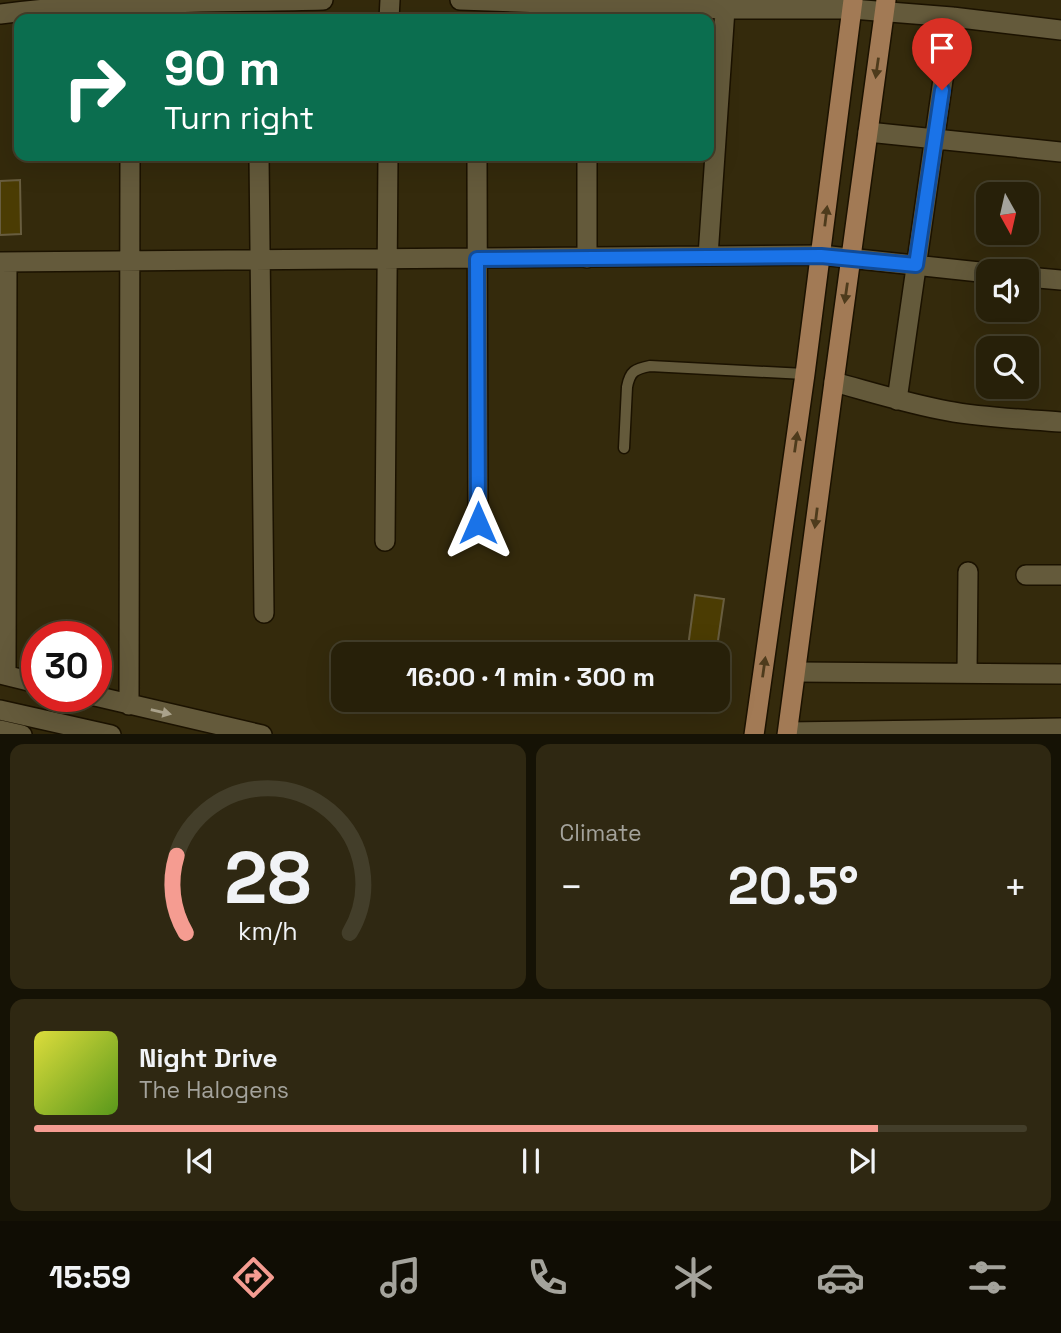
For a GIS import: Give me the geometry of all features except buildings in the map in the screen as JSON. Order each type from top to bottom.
[{"type":"main road","points":[[754,734],[805,374],[853,4]]},
{"type":"main road","points":[[788,733],[886,5]]},
{"type":"street","points":[[0,14],[48,7],[131,11],[257,11],[323,0]]},
{"type":"street","points":[[460,0],[586,11],[886,5],[952,17],[1061,30]]},
{"type":"street","points":[[708,256],[724,9]]},
{"type":"street","points":[[897,400],[952,17]]},
{"type":"street","points":[[868,132],[1061,152]]},
{"type":"street","points":[[128,705],[130,161]]},
{"type":"street","points":[[259,161],[264,612]]},
{"type":"street","points":[[385,541],[388,161]]},
{"type":"street","points":[[477,161],[478,523]]},
{"type":"street","points":[[587,161],[587,258]]},
{"type":"street","points":[[21,679],[3,675],[4,262],[821,256],[976,272]]},
{"type":"street","points":[[1039,278],[1061,280]]},
{"type":"street","points":[[834,382],[947,411],[976,416],[1061,422]]},
{"type":"street","points":[[967,673],[968,572]]},
{"type":"street","points":[[1026,575],[1061,575]]},
{"type":"street","points":[[796,672],[1061,674]]},
{"type":"street","points":[[112,701],[262,734]]},
{"type":"street","points":[[0,710],[111,734]]},
{"type":"street","points":[[788,733],[1061,728]]},
{"type":"street","points":[[0,730],[22,734]]},
{"type":"lane","points":[[624,448],[627,387],[629,377],[636,369],[650,366],[805,374]]},
{"type":"route","points":[[478,523],[477,259],[821,256],[916,265],[942,90]]}]
